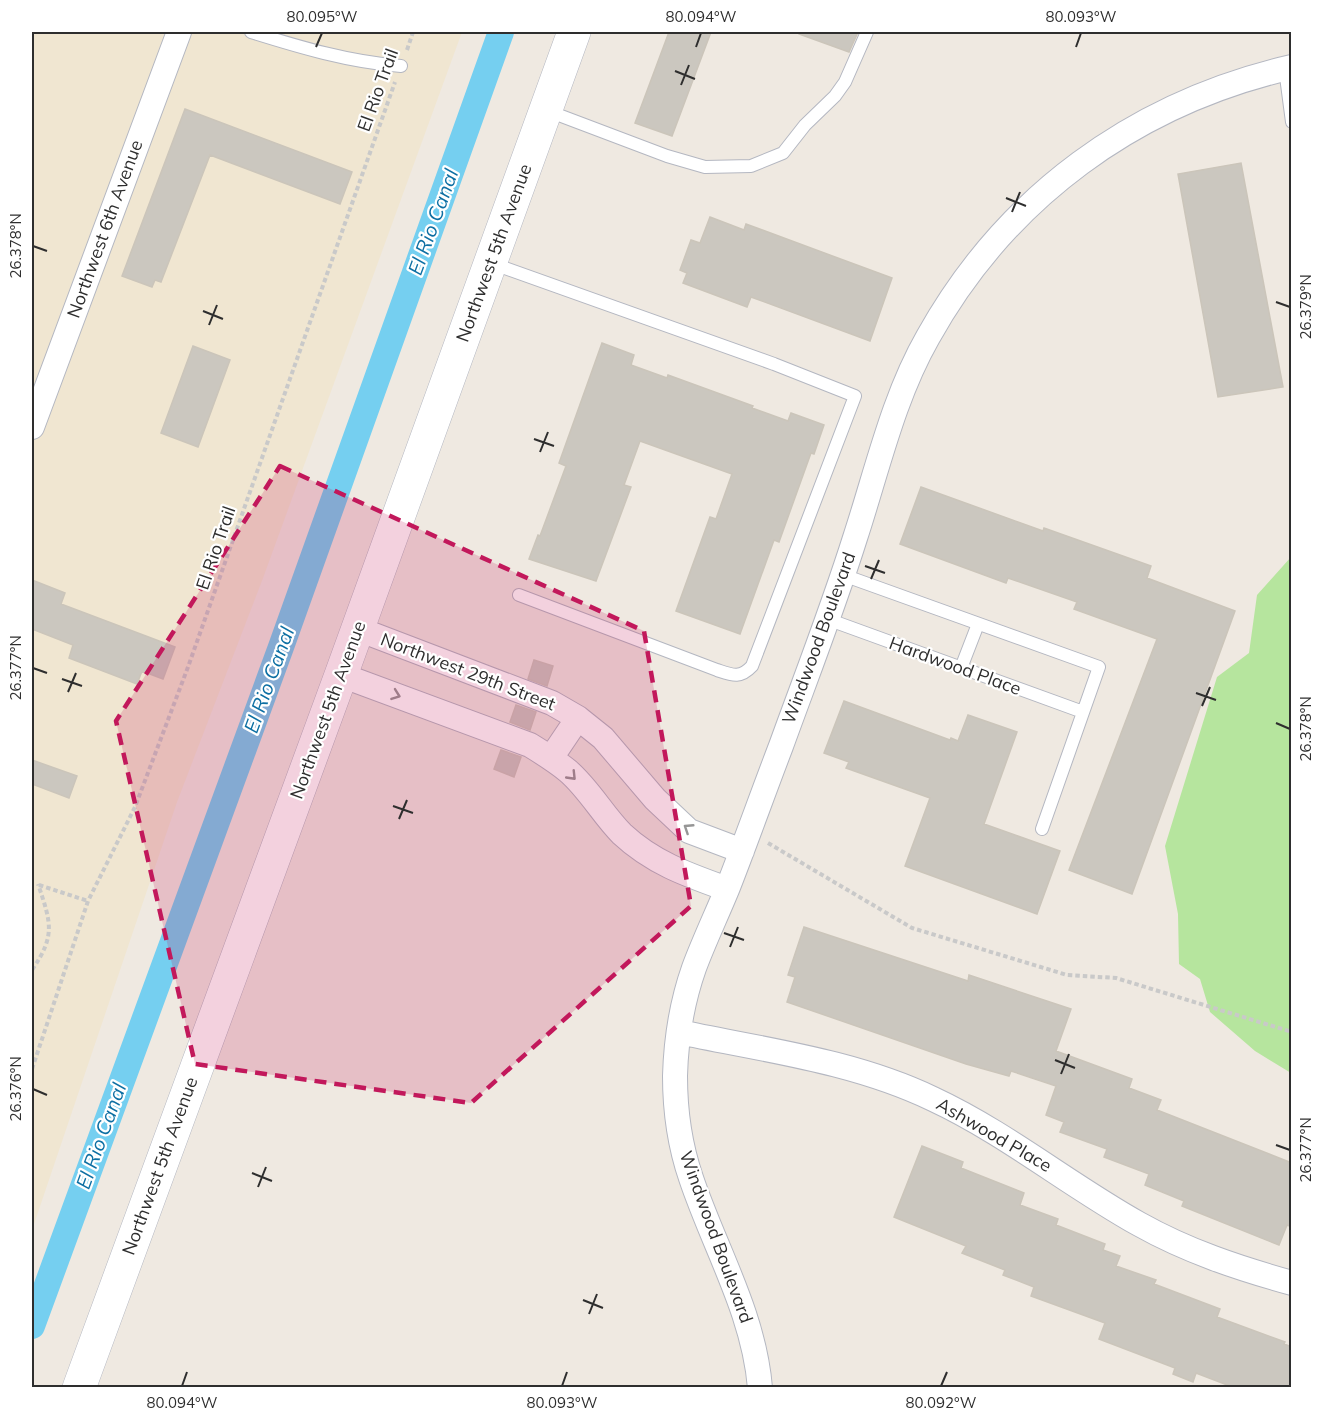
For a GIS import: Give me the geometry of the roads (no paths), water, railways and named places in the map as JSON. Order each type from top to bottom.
[{"type":"street","name":"Northwest 6th Avenue","points":[[32,427],[179,32]]},
{"type":"street","name":"Northwest 5th Avenue","points":[[79,1388],[358,630],[574,32]]},
{"type":"street","name":"Windwood Boulevard","points":[[760,1388],[759,1368],[746,1317],[691,1178],[684,1153],[676,1100],[675,1074],[679,1032],[686,994],[694,969],[728,889],[843,575],[903,388],[932,330],[955,292],[988,248],[1025,208],[1067,172],[1111,141],[1159,113],[1209,91],[1288,68]]},
{"type":"street","name":"Northwest 29th Street","points":[[358,630],[552,703],[578,718],[603,738],[673,817],[689,831],[745,842]]},
{"type":"street","points":[[341,675],[509,736],[551,758],[570,772],[621,833],[639,848],[680,873],[728,889]]},
{"type":"street","points":[[551,758],[578,718]]},
{"type":"street","name":"Ashwood Place","points":[[679,1032],[843,1067],[895,1083],[933,1099],[981,1124],[1138,1223],[1187,1248],[1238,1268],[1292,1282]]},
{"type":"lane","points":[[250,32],[306,49],[401,66]]},
{"type":"lane","points":[[545,110],[667,156],[705,167],[751,166],[783,153],[805,125],[836,96],[845,82],[867,32]]},
{"type":"lane","points":[[1288,68],[1292,122]]},
{"type":"lane","points":[[490,262],[774,364],[855,396],[752,666],[745,674],[732,675],[717,670],[519,595]]},
{"type":"lane","points":[[843,575],[1099,667],[1042,830]]},
{"type":"lane","name":"Hardwood Place","points":[[827,619],[1083,712]]},
{"type":"lane","points":[[961,668],[978,624]]},
{"type":"waterway","name":"El Rio Canal","points":[[32,1326],[281,647],[501,32]]}]
